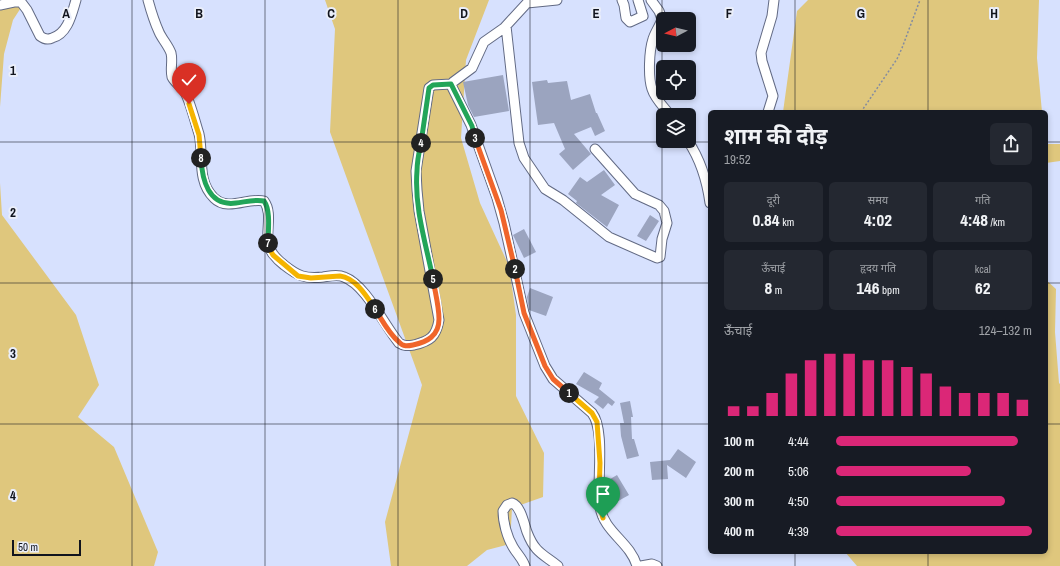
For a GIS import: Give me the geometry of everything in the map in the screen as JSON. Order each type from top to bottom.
[{"type":"street","points":[[0,5],[20,2],[27,10],[40,36],[51,39],[59,35],[64,30],[76,0]]},
{"type":"street","points":[[148,0],[158,28],[171,54],[172,77],[184,91],[187,98],[199,135],[203,177],[213,198],[228,204],[255,200],[264,201],[267,212],[269,248],[278,260],[298,276],[311,278],[340,276],[350,280],[363,293],[399,342],[406,346],[430,339],[435,334],[440,320],[419,211],[416,172],[429,88],[433,85],[451,84],[472,68],[484,42],[506,26],[529,2],[557,0]]},
{"type":"street","points":[[622,0],[626,18],[630,22],[643,16],[638,0]]},
{"type":"street","points":[[651,0],[659,11],[662,19],[653,38],[651,49],[651,86],[655,95],[665,108]]},
{"type":"street","points":[[769,110],[773,93],[763,67],[762,53],[772,16],[774,0]]},
{"type":"street","points":[[506,26],[519,143],[524,158],[537,178],[546,188],[609,237],[657,258],[660,257],[662,239],[667,223],[664,211],[658,205],[635,194],[595,149]]},
{"type":"street","points":[[451,84],[472,126],[501,210],[513,258],[520,298],[528,325],[545,366],[553,379],[592,413],[595,418],[600,453],[599,497],[601,513],[608,527],[626,544],[632,553],[637,566]]},
{"type":"street","points":[[693,148],[701,166],[708,195]]},
{"type":"street","points":[[525,566],[522,559],[512,546],[505,525],[503,511],[507,505],[512,503],[516,505],[527,534],[535,548],[544,557],[558,566]]},
{"type":"street","points":[[642,566],[652,564],[657,566]]},
{"type":"path","points":[[862,110],[897,59],[920,0]]},
{"type":"shaded area","points":[[0,0],[26,0],[13,20],[4,54],[0,107]]},
{"type":"shaded area","points":[[325,0],[489,0],[466,60],[461,138],[480,203],[509,266],[516,315],[516,396],[544,453],[543,497],[512,508],[510,544],[487,550],[467,566],[391,566],[385,522],[422,385],[330,132],[335,29]]},
{"type":"shaded area","points":[[808,0],[1039,0],[1037,58],[1042,110],[783,110],[797,11]]},
{"type":"shaded area","points":[[1048,144],[1060,144],[1060,161],[1048,163]]},
{"type":"shaded area","points":[[0,183],[2,215],[76,315],[99,385],[78,417],[114,447],[158,552],[154,566],[0,566]]},
{"type":"shaded area","points":[[1048,282],[1056,289],[1055,332],[1060,384],[1060,566],[857,566],[847,554],[1048,554]]},
{"type":"building","points":[[503,75],[509,111],[474,117],[468,105],[463,82]]},
{"type":"building","points":[[547,80],[548,83],[567,81],[571,100],[590,94],[596,113],[605,131],[595,136],[591,127],[574,134],[591,154],[573,170],[559,154],[565,149],[554,123],[538,125],[532,82]]},
{"type":"building","points":[[604,170],[615,185],[601,195],[619,205],[607,227],[576,203],[577,201],[568,194],[580,177],[587,182]]},
{"type":"building","points":[[650,215],[659,221],[646,241],[637,236]]},
{"type":"building","points":[[524,229],[536,252],[524,258],[513,235]]},
{"type":"building","points":[[530,288],[553,297],[546,316],[529,310],[527,297]]},
{"type":"building","points":[[584,372],[602,383],[599,389],[615,402],[612,406],[608,403],[603,409],[594,402],[599,397],[576,384]]},
{"type":"building","points":[[630,401],[633,417],[631,417],[632,439],[634,439],[639,456],[627,459],[621,436],[620,423],[624,423],[620,403]]},
{"type":"building","points":[[678,449],[696,462],[686,478],[667,465],[668,479],[652,480],[650,462],[670,460]]},
{"type":"building","points":[[617,475],[629,495],[611,505],[605,495],[605,482]]},
{"type":"route","points":[[189,104],[200,140],[203,177],[213,198],[228,204],[255,200],[264,201],[267,212],[268,243],[273,255],[298,276],[305,278],[318,278],[344,276],[350,280],[359,288],[375,308],[391,334],[402,345],[406,346],[430,339],[435,334],[440,320],[419,211],[416,172],[429,88],[433,85],[451,84],[472,126],[501,210],[513,258],[524,313],[545,366],[553,379],[592,413],[597,422],[600,453],[599,497],[603,518]]}]
